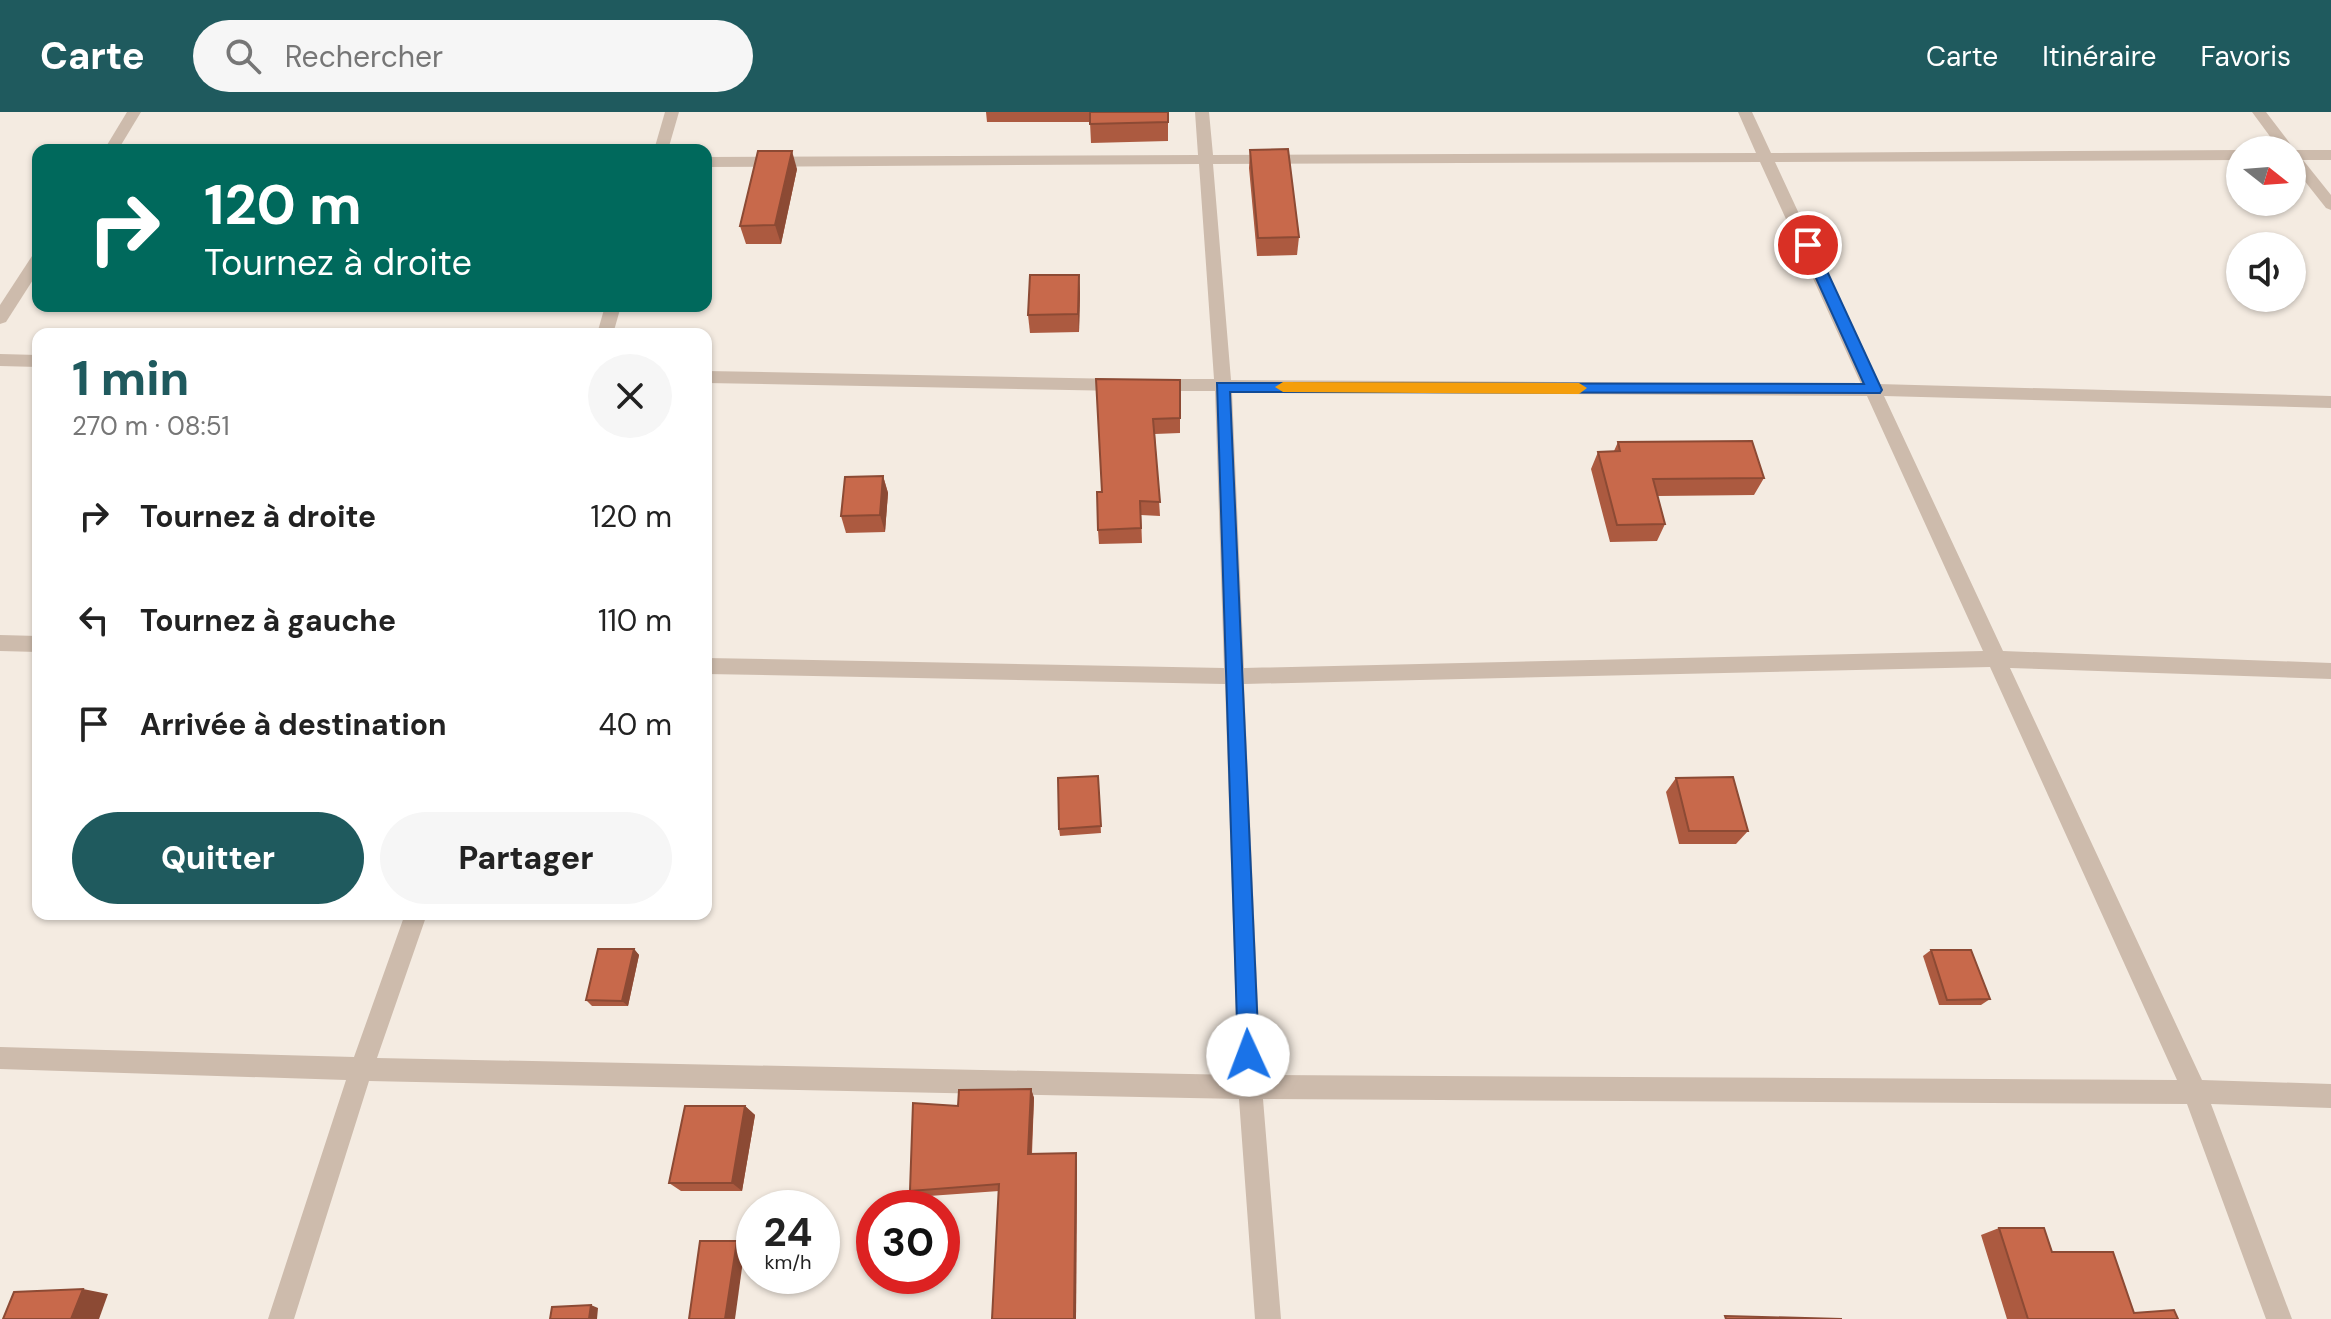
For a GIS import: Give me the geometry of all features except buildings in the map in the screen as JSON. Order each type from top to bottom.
[{"type":"street","points":[[115,144],[134,112]]},
{"type":"street","points":[[663,144],[672,112]]},
{"type":"street","points":[[1202,112],[1203,158],[1223,387],[1250,1087],[1268,1319]]},
{"type":"street","points":[[1745,112],[2195,1092],[2279,1319]]},
{"type":"street","points":[[2259,112],[2277,136]]},
{"type":"street","points":[[712,162],[2226,155]]},
{"type":"street","points":[[2306,155],[2331,155]]},
{"type":"street","points":[[2306,173],[2331,205]]},
{"type":"street","points":[[0,318],[32,269]]},
{"type":"street","points":[[0,360],[32,361]]},
{"type":"street","points":[[712,377],[1223,387],[1875,390],[2331,402]]},
{"type":"street","points":[[0,643],[32,644]]},
{"type":"street","points":[[712,666],[1236,676],[1996,659],[2331,671]]},
{"type":"street","points":[[281,1319],[361,1069],[414,920]]},
{"type":"street","points":[[0,1058],[361,1069],[1250,1087],[2195,1092],[2331,1096]]},
{"type":"slow traffic","points":[[1283,387],[1579,388]]},
{"type":"route","points":[[1248,1055],[1223,387],[1875,390],[1808,245]]}]
